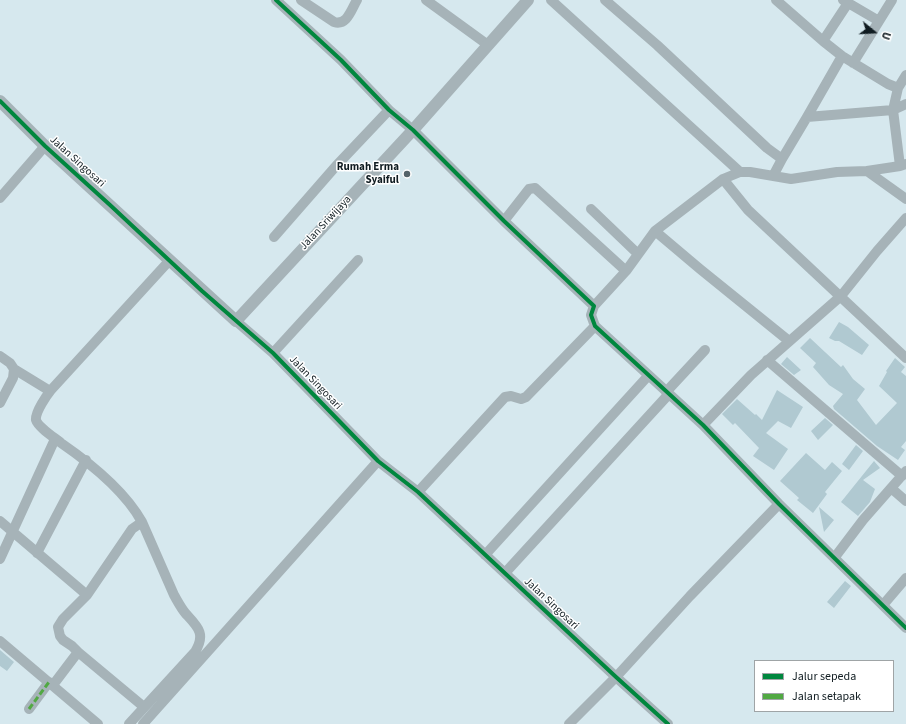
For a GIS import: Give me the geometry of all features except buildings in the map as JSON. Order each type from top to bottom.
[{"type":"street","points":[[276,0],[342,60],[389,110],[413,130],[504,221],[594,306]]},
{"type":"street","points":[[290,13],[301,0],[334,22],[339,23],[344,21],[357,0]]},
{"type":"street","points":[[426,0],[488,45]]},
{"type":"street","name":"Jalan Sriwijaya","points":[[236,321],[401,141],[413,130],[528,0]]},
{"type":"street","points":[[551,0],[740,172]]},
{"type":"street","points":[[605,0],[657,45],[767,148],[782,159]]},
{"type":"street","points":[[776,0],[842,56],[888,84],[898,88]]},
{"type":"street","points":[[853,63],[892,0]]},
{"type":"street","points":[[823,41],[846,1],[879,21]]},
{"type":"street","points":[[773,176],[842,56]]},
{"type":"street","points":[[906,75],[898,88],[893,110],[903,165],[867,171],[837,172],[791,179],[750,172],[740,172],[723,179],[655,231],[626,271],[594,306],[592,312],[592,319],[595,326],[667,394],[703,425],[779,504],[835,557],[906,628]]},
{"type":"street","name":"Jalan Singosari","points":[[0,101],[45,146],[169,261],[273,352],[378,461],[418,492],[668,724]]},
{"type":"street","points":[[808,116],[893,110],[906,104]]},
{"type":"street","points":[[274,237],[336,166],[389,110]]},
{"type":"street","points":[[0,198],[45,146]]},
{"type":"street","points":[[867,171],[906,199]]},
{"type":"street","points":[[723,179],[748,210],[906,358]]},
{"type":"street","points":[[504,221],[529,190],[535,188],[626,271]]},
{"type":"street","points":[[591,209],[638,254]]},
{"type":"street","points":[[703,425],[751,375],[840,296],[906,218]]},
{"type":"street","points":[[655,231],[789,341]]},
{"type":"street","points":[[273,352],[358,260]]},
{"type":"street","points":[[129,724],[195,652],[200,644],[199,631],[174,595],[138,515],[121,494],[86,460],[55,438],[39,425],[36,420],[42,403],[50,391],[169,261]]},
{"type":"street","points":[[418,492],[505,397],[511,396],[521,399],[526,397],[595,326]]},
{"type":"street","points":[[505,573],[705,350]]},
{"type":"street","points":[[0,356],[10,363],[14,369],[50,391]]},
{"type":"street","points":[[767,360],[904,474],[863,520],[835,557]]},
{"type":"street","points":[[0,402],[13,378],[14,369]]},
{"type":"street","points":[[485,555],[648,376]]},
{"type":"street","points":[[0,559],[55,438]]},
{"type":"street","points":[[37,553],[86,460]]},
{"type":"street","points":[[143,724],[378,461]]},
{"type":"street","points":[[891,488],[906,501]]},
{"type":"street","points":[[569,724],[616,677],[690,596],[779,504]]},
{"type":"street","points":[[0,521],[87,594]]},
{"type":"street","points":[[142,522],[132,529],[87,594],[63,619],[58,627],[60,636],[63,640],[144,708]]},
{"type":"street","points":[[883,605],[906,578]]},
{"type":"street","points":[[0,641],[51,684],[93,723]]},
{"type":"street","points":[[29,709],[78,652]]},
{"type":"marked path","points":[[29,709],[49,682]]},
{"type":"cycle path","points":[[276,0],[341,60],[389,110],[413,130],[504,221],[594,306],[591,315],[595,326],[703,425],[779,504],[906,628]]},
{"type":"cycle path","points":[[0,101],[45,146],[202,291],[273,353],[378,461],[418,492],[668,724]]},
{"type":"place","name":"Rumah Erma Syaiful","points":[[407,174]]}]
